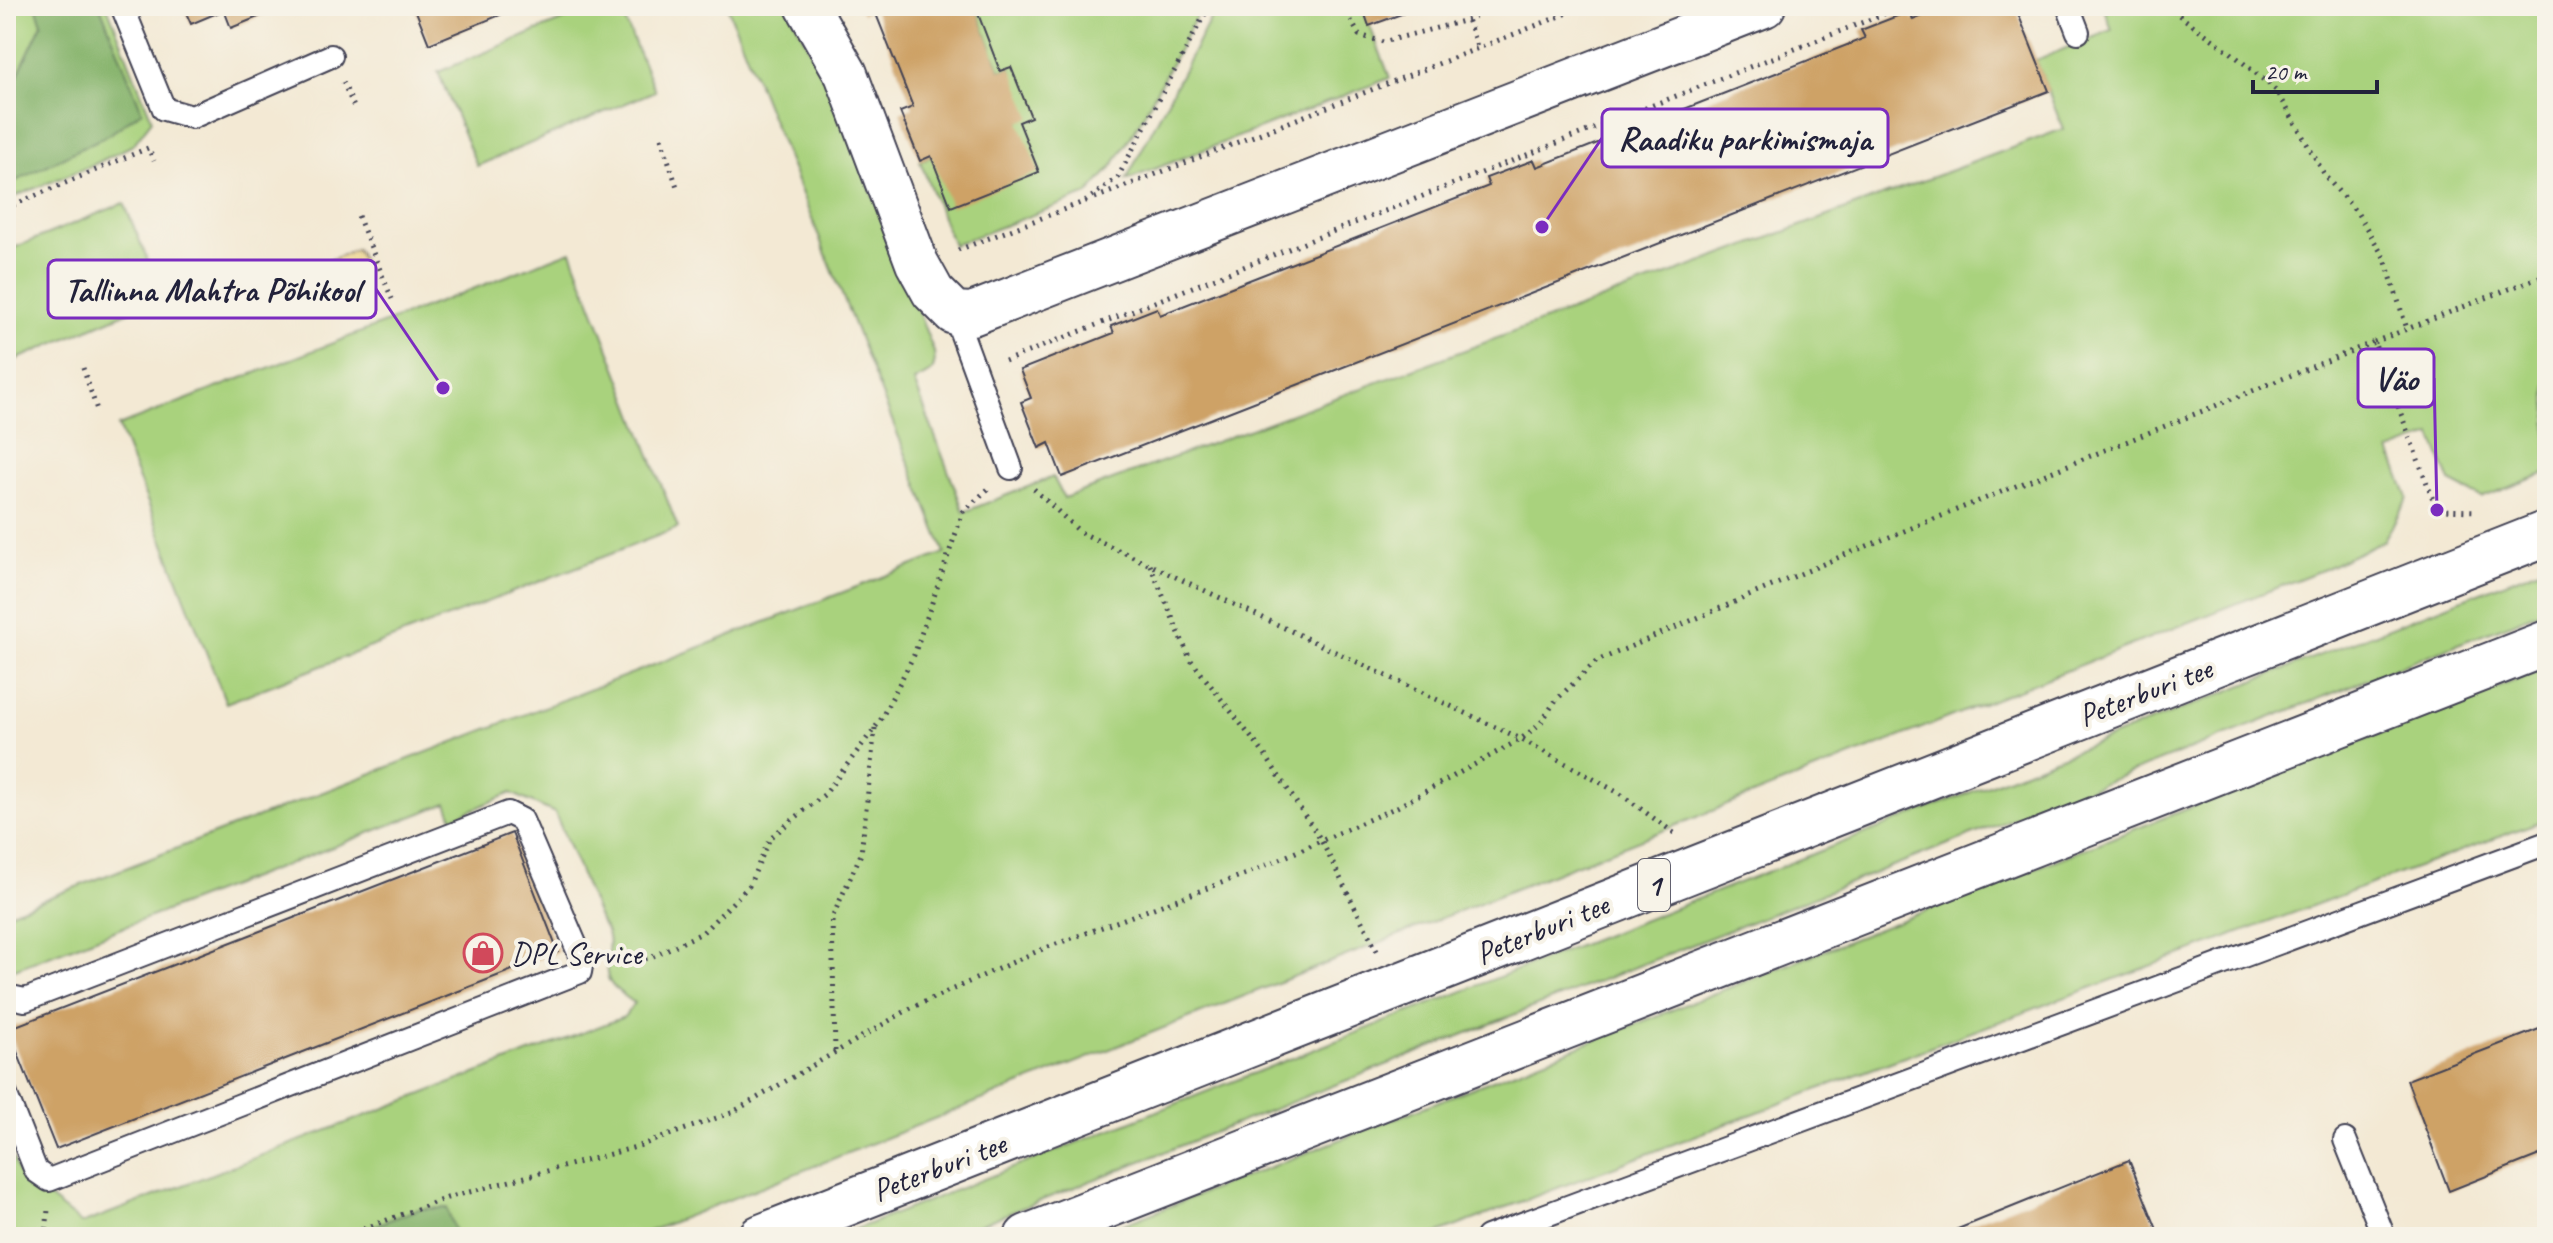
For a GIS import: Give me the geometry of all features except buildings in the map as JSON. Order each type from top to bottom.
[{"type":"highway","name":"Peterburi tee","points":[[761,1237],[2547,533]]},
{"type":"highway","points":[[1027,1237],[2547,643]]},
{"type":"street","points":[[807,6],[846,74],[917,263],[933,292],[966,312],[1764,6]]},
{"type":"lane","points":[[122,6],[164,109],[192,117],[331,56]]},
{"type":"lane","points":[[2068,6],[2078,32]]},
{"type":"lane","points":[[966,312],[1011,468]]},
{"type":"lane","points":[[6,996],[25,1000],[508,813],[522,820],[582,960],[580,972],[49,1180],[36,1171],[6,1095]]},
{"type":"lane","points":[[1487,1237],[2547,843]]},
{"type":"lane","points":[[2345,1140],[2384,1237]]},
{"type":"path","points":[[1086,201],[1118,177],[1209,6]]},
{"type":"path","points":[[1343,6],[1359,35],[1383,42],[1467,20],[1496,6]]},
{"type":"path","points":[[1462,6],[1478,49]]},
{"type":"path","points":[[1558,6],[1562,16]]},
{"type":"path","points":[[1586,6],[955,251],[966,312],[998,364],[1149,308],[1521,157],[1900,10]]},
{"type":"path","points":[[2166,6],[2229,51],[2277,91],[2326,177],[2358,214],[2385,259],[2407,329]]},
{"type":"path","points":[[661,138],[677,187]]},
{"type":"path","points":[[6,208],[148,148],[154,161]]},
{"type":"path","points":[[1521,157],[1524,164]]},
{"type":"path","points":[[358,216],[392,299]]},
{"type":"path","points":[[341,1237],[447,1198],[636,1147],[733,1112],[911,1008],[1040,950],[1251,872],[1397,807],[1521,739],[1540,724],[1556,700],[1597,661],[1842,556],[2547,274]]},
{"type":"path","points":[[2374,342],[2437,510],[2484,511]]},
{"type":"path","points":[[83,368],[98,413]]},
{"type":"path","points":[[580,972],[649,958],[702,933],[749,886],[770,838],[825,794],[875,727],[914,655],[963,512],[1011,468],[1080,532],[1521,739],[1619,793],[1713,862]]},
{"type":"path","points":[[1149,564],[1190,659],[1265,755],[1321,840],[1395,987]]},
{"type":"path","points":[[835,1051],[832,918],[861,854],[875,727]]},
{"type":"green space","points":[[6,6],[107,6],[152,120],[133,145],[93,165],[6,200]]},
{"type":"green space","points":[[36,6],[100,6],[142,111],[110,134],[6,186],[6,82],[13,85],[42,24]]},
{"type":"green space","points":[[597,6],[619,6],[655,91],[477,166],[438,72]]},
{"type":"green space","points":[[727,6],[787,6],[834,96],[934,352],[932,371],[914,381],[964,512],[1053,477],[1064,498],[2063,129],[2036,60],[2112,30],[2103,6],[2547,6],[2547,473],[2481,498],[2450,482],[2432,435],[2390,451],[2408,498],[2384,541],[2324,569],[635,1237],[6,1237],[6,1140],[19,1174],[84,1223],[624,1017],[634,1003],[618,991],[607,976],[609,945],[606,930],[555,813],[511,793],[453,818],[447,803],[15,969],[6,967],[6,914],[945,553]]},
{"type":"green space","points":[[975,6],[1202,6],[1141,120],[1112,167],[1088,194],[953,245],[920,161],[1019,122],[1011,67],[1000,71]]},
{"type":"green space","points":[[1217,6],[1362,6],[1390,78],[1126,180]]},
{"type":"green space","points":[[124,203],[163,297],[6,364],[6,251]]},
{"type":"green space","points":[[571,251],[678,528],[226,703],[118,426]]},
{"type":"green space","points":[[2547,566],[2547,609],[948,1237],[836,1237]]},
{"type":"green space","points":[[2547,668],[2547,819],[1428,1237],[1091,1237]]},
{"type":"green space","points":[[447,1208],[457,1237],[343,1237],[419,1209]]},
{"type":"sand","points":[[357,249],[364,265],[315,285],[308,269]]},
{"type":"place","name":"Raadiku parkimismaja","points":[[1542,227]]},
{"type":"place","name":"Tallinna Mahtra Põhikool","points":[[443,388]]},
{"type":"place","name":"Väo","points":[[2437,510]]},
{"type":"place","name":"DPL Service","points":[[483,953]]}]
